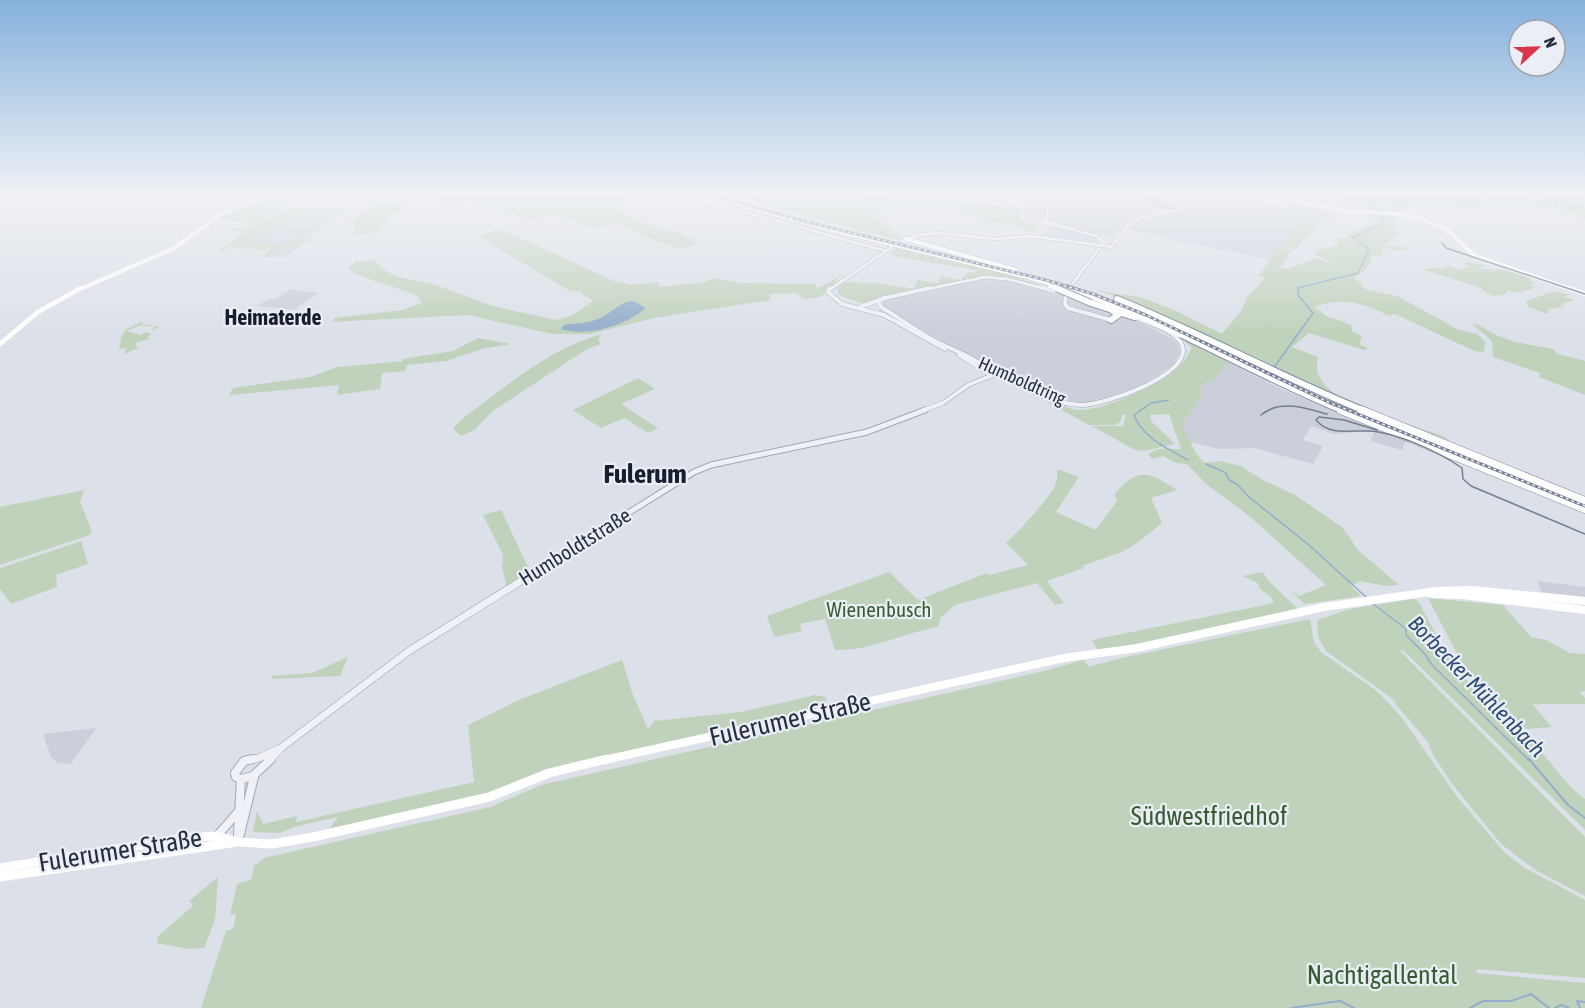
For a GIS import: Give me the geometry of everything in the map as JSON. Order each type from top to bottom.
[{"type":"highway","points":[[881,241],[1082,288],[1140,308],[1308,388],[1585,499]]},
{"type":"highway","points":[[894,241],[1019,273],[1134,317]]},
{"type":"highway","points":[[924,241],[1091,295],[1154,321],[1306,395],[1585,510]]},
{"type":"highway","points":[[1091,302],[1154,321]]},
{"type":"highway","points":[[1110,309],[1118,315],[1112,320]]},
{"type":"main road","points":[[0,344],[10,333],[34,315],[73,291],[185,241]]},
{"type":"main road","points":[[1458,241],[1475,256],[1585,294]]},
{"type":"main road","points":[[1419,594],[1472,590],[1585,601]]},
{"type":"main road","points":[[1419,594],[1462,595],[1585,610]]},
{"type":"main road","name":"Fulerumer Straße","points":[[0,877],[238,842],[272,844],[318,836],[489,797],[549,773],[581,765],[1064,658],[1137,648],[1345,604],[1419,594]]},
{"type":"main road","name":"Fulerumer Straße","points":[[0,868],[184,838],[217,836],[238,842]]},
{"type":"street","points":[[849,241],[886,251]]},
{"type":"street","points":[[1068,241],[1109,247],[1114,241]]},
{"type":"street","points":[[1073,283],[1104,244],[1102,241]]},
{"type":"street","points":[[874,248],[892,247],[837,282],[828,292],[836,301],[863,306],[895,318]]},
{"type":"street","points":[[874,248],[882,254]]},
{"type":"street","name":"Humboldtring","points":[[863,306],[878,301],[990,276],[1066,292],[1134,317],[1177,340],[1183,348],[1183,356],[1160,378],[1113,399],[1092,406],[1073,404],[1028,388],[933,340],[895,318],[881,307],[878,301]]},
{"type":"street","points":[[837,282],[834,294],[844,301],[886,313],[930,343],[958,355],[991,375]]},
{"type":"street","points":[[1066,292],[1065,304],[1068,308],[1112,320]]},
{"type":"street","name":"Humboldtstraße","points":[[241,779],[236,777],[237,768],[244,761],[262,760],[409,651],[694,472],[711,465],[867,432],[940,405],[968,385],[998,373]]},
{"type":"street","name":"Humboldtstraße","points":[[254,777],[260,773],[262,760]]},
{"type":"street","points":[[254,777],[238,842],[241,779],[254,777]]},
{"type":"street","points":[[217,836],[238,812]]},
{"type":"shaded area","points":[[241,241],[306,241],[286,257],[265,257],[278,247],[230,246]]},
{"type":"shaded area","points":[[1074,241],[1098,241],[1099,244]]},
{"type":"shaded area","points":[[1182,241],[1289,241],[1270,260]]},
{"type":"shaded area","points":[[983,278],[1004,279],[1125,315],[1173,339],[1178,344],[1180,352],[1173,365],[1146,383],[1097,403],[1075,403],[1040,391],[948,345],[880,305],[885,300]]},
{"type":"shaded area","points":[[291,289],[318,293],[294,310],[257,306],[268,299],[275,299]]},
{"type":"shaded area","points":[[1228,362],[1281,389],[1406,440],[1402,450],[1371,441],[1374,431],[1333,434],[1312,426],[1303,440],[1323,446],[1313,464],[1255,448],[1220,449],[1190,442],[1183,430],[1186,418],[1202,396],[1201,389],[1204,384],[1214,380]]},
{"type":"shaded area","points":[[1537,581],[1585,587],[1585,597],[1542,592]]},
{"type":"shaded area","points":[[96,728],[71,764],[58,763],[51,757],[43,734]]},
{"type":"green space","points":[[232,241],[284,245],[292,241],[307,241],[299,246],[279,247],[272,256],[263,257],[272,247],[252,250],[254,247],[244,249],[230,246],[216,253]]},
{"type":"green space","points":[[486,241],[527,241],[614,281],[631,285],[657,282],[660,287],[705,282],[713,278],[742,283],[816,284],[816,287],[820,287],[842,275],[821,297],[805,299],[796,293],[769,294],[771,300],[654,318],[590,334],[553,334],[468,315],[332,322],[335,318],[402,310],[422,303],[416,295],[353,273],[348,267],[356,262],[373,260],[389,273],[403,278],[436,285],[493,306],[555,320],[571,316],[593,301],[580,292],[570,291]]},
{"type":"green space","points":[[658,241],[699,243],[678,249]]},
{"type":"green space","points":[[1303,241],[1295,250],[1283,248],[1288,242]]},
{"type":"green space","points":[[1338,241],[1390,241],[1385,245],[1409,248],[1395,251],[1384,247],[1381,256],[1372,255],[1366,269],[1354,277],[1366,290],[1397,296],[1459,330],[1477,334],[1485,342],[1484,353],[1472,350],[1395,314],[1389,316],[1352,302],[1334,302],[1314,307],[1326,316],[1351,325],[1352,331],[1362,336],[1359,344],[1368,348],[1364,350],[1309,333],[1292,347],[1318,357],[1319,377],[1336,394],[1365,408],[1443,436],[1450,441],[1352,404],[1146,307],[1096,290],[1143,298],[1174,310],[1222,334],[1241,311],[1248,296],[1264,279],[1265,277],[1258,276],[1279,248],[1291,251],[1280,268],[1287,269],[1316,258],[1331,261],[1315,255],[1317,253],[1314,251],[1336,246]]},
{"type":"green space","points":[[896,248],[1013,276],[1053,290],[990,275],[882,297],[865,304],[840,296],[837,290],[841,282],[877,283],[914,289],[917,280],[938,283],[941,276],[961,280],[968,272],[975,273],[976,270],[888,254]]},
{"type":"green space","points":[[1462,263],[1484,265],[1482,266],[1485,267],[1479,268],[1482,269],[1505,270],[1531,279],[1530,281],[1536,283],[1531,285],[1537,287],[1521,292],[1506,291],[1506,294],[1493,296],[1482,288],[1421,269],[1443,268],[1446,267],[1445,265],[1458,269],[1467,268],[1468,266]]},
{"type":"green space","points":[[1555,291],[1569,295],[1565,297],[1574,300],[1561,304],[1565,306],[1548,309],[1547,314],[1526,306],[1528,305],[1525,303],[1529,300]]},
{"type":"green space","points":[[143,321],[142,324],[160,327],[151,331],[155,327],[141,325],[127,331],[140,335],[146,332],[152,334],[148,336],[149,339],[135,343],[138,348],[124,354],[127,348],[117,349],[121,346],[118,344],[121,343],[120,340],[125,330]]},
{"type":"green space","points":[[1472,324],[1515,342],[1553,349],[1558,354],[1585,361],[1585,395],[1539,377],[1540,373],[1493,357],[1492,341]]},
{"type":"green space","points":[[602,334],[598,340],[601,344],[587,349],[493,411],[474,430],[461,436],[453,429],[468,414],[540,362],[570,346]]},
{"type":"green space","points":[[1180,337],[1228,362],[1214,380],[1204,384],[1201,388],[1202,396],[1186,418],[1183,430],[1201,459],[1205,463],[1220,461],[1240,466],[1295,495],[1342,527],[1358,550],[1399,585],[1387,586],[1359,581],[1351,586],[1361,596],[1305,604],[1290,591],[1299,596],[1326,585],[1248,515],[1206,484],[1187,464],[1176,463],[1163,456],[1153,459],[1148,455],[1160,449],[1181,449],[1169,414],[1150,415],[1151,421],[1175,444],[1144,451],[1135,450],[1092,426],[1123,426],[1126,415],[1123,414],[1120,422],[1115,425],[1089,425],[1022,388],[1078,410],[1112,403],[1149,387],[1176,370],[1192,348]]},
{"type":"green space","points":[[478,338],[510,344],[482,349],[446,361],[407,365],[405,371],[382,373],[380,389],[337,395],[339,385],[229,395],[233,388],[310,377],[338,367],[403,361],[403,359],[453,351]]},
{"type":"green space","points":[[638,378],[655,389],[621,404],[658,428],[648,433],[624,418],[601,428],[573,410]]},
{"type":"green space","name":"Wienenbusch","points":[[1057,469],[1079,477],[1056,512],[1096,530],[1117,501],[1115,494],[1131,479],[1145,475],[1152,476],[1177,490],[1151,498],[1162,523],[1137,543],[1122,552],[1047,581],[1064,603],[1055,605],[1037,583],[955,605],[941,617],[938,627],[862,648],[835,650],[825,619],[800,624],[802,631],[774,637],[767,616],[889,572],[918,600],[987,573],[989,575],[1028,565],[1006,543],[1026,523],[1053,489],[1057,481]]},
{"type":"green space","points":[[84,490],[80,502],[92,531],[90,535],[0,565],[0,507]]},
{"type":"green space","points":[[501,510],[530,571],[507,587],[502,568],[503,555],[483,515]]},
{"type":"green space","points":[[81,541],[88,564],[56,575],[57,587],[11,604],[0,589],[0,568]]},
{"type":"green space","points":[[1263,572],[1267,579],[1297,608],[1174,639],[1098,651],[1092,640],[1274,603],[1272,598],[1259,588],[1259,584],[1243,576]]},
{"type":"green space","points":[[1428,598],[1503,605],[1531,637],[1546,640],[1570,653],[1585,654],[1585,691],[1579,692],[1585,698],[1585,704],[1532,704],[1552,727],[1527,729],[1489,697],[1459,658]]},
{"type":"green space","points":[[1413,599],[1419,602],[1447,653],[1473,688],[1529,739],[1585,799],[1585,830],[1403,650],[1400,651],[1585,837],[1585,896],[1537,871],[1501,844],[1453,785],[1433,755],[1428,742],[1392,700],[1400,704],[1327,652],[1318,637],[1317,620],[1350,609]]},
{"type":"green space","name":"Südwestfriedhof","points":[[1310,619],[1314,642],[1321,652],[1374,689],[1387,701],[1402,718],[1458,798],[1506,854],[1525,868],[1585,900],[1585,978],[1477,969],[1476,973],[1585,983],[1585,1008],[201,1008],[226,931],[233,929],[236,914],[230,915],[237,884],[251,880],[254,866],[264,858],[490,807],[541,785],[1044,671],[1083,660],[1089,667],[1121,658]]},
{"type":"green space","points":[[348,657],[340,676],[271,679],[272,676],[312,673]]},
{"type":"green space","points":[[622,660],[633,695],[648,729],[654,721],[741,712],[815,695],[826,697],[824,709],[652,746],[488,794],[329,829],[338,817],[294,827],[280,833],[253,832],[257,811],[263,824],[297,816],[296,822],[474,782],[468,725],[521,699]]},
{"type":"green space","points":[[218,877],[215,920],[204,948],[189,949],[157,943],[158,936],[193,906],[189,901]]},
{"type":"water","points":[[633,301],[646,308],[617,325],[582,332],[561,329],[564,325],[598,319],[623,304]]},
{"type":"waterway","name":"Borbecker Mühlenbach","points":[[1275,366],[1313,313],[1298,295],[1298,288],[1358,273],[1369,249],[1358,241]]},
{"type":"waterway","name":"Borbecker Mühlenbach","points":[[1169,400],[1151,403],[1134,415],[1143,430],[1150,436],[1164,447],[1188,460]]},
{"type":"waterway","name":"Borbecker Mühlenbach","points":[[1206,464],[1226,473],[1229,480],[1309,545],[1366,597]]},
{"type":"waterway","name":"Borbecker Mühlenbach","points":[[1372,603],[1406,629],[1406,635],[1425,654],[1432,665],[1530,761]]},
{"type":"waterway","name":"Borbecker Mühlenbach","points":[[1529,759],[1568,805],[1585,818]]},
{"type":"waterway","points":[[1470,1008],[1483,1001],[1511,1001],[1531,994],[1549,1008]]},
{"type":"waterway","points":[[1291,1008],[1340,1001],[1354,1008]]},
{"type":"waterway","points":[[1580,1008],[1577,1001],[1585,1002]]},
{"type":"waterway","points":[[1555,1008],[1561,1005],[1569,1008]]},
{"type":"tram line","points":[[1442,243],[1446,248],[1585,294]]},
{"type":"tram line","points":[[1261,415],[1268,410],[1284,406],[1301,407],[1327,414]]},
{"type":"tram line","points":[[1377,430],[1344,420],[1319,417],[1316,420],[1333,430],[1379,432],[1417,444],[1462,468],[1463,479],[1471,486],[1585,534]]},
{"type":"railway","points":[[886,241],[1046,280],[1093,294],[1146,315],[1328,402],[1585,506]]},
{"type":"district","name":"Heimaterde","points":[[273,317]]},
{"type":"district","name":"Fulerum","points":[[645,474]]},
{"type":"park label","name":"Nachtigallental","points":[[1382,975]]}]
